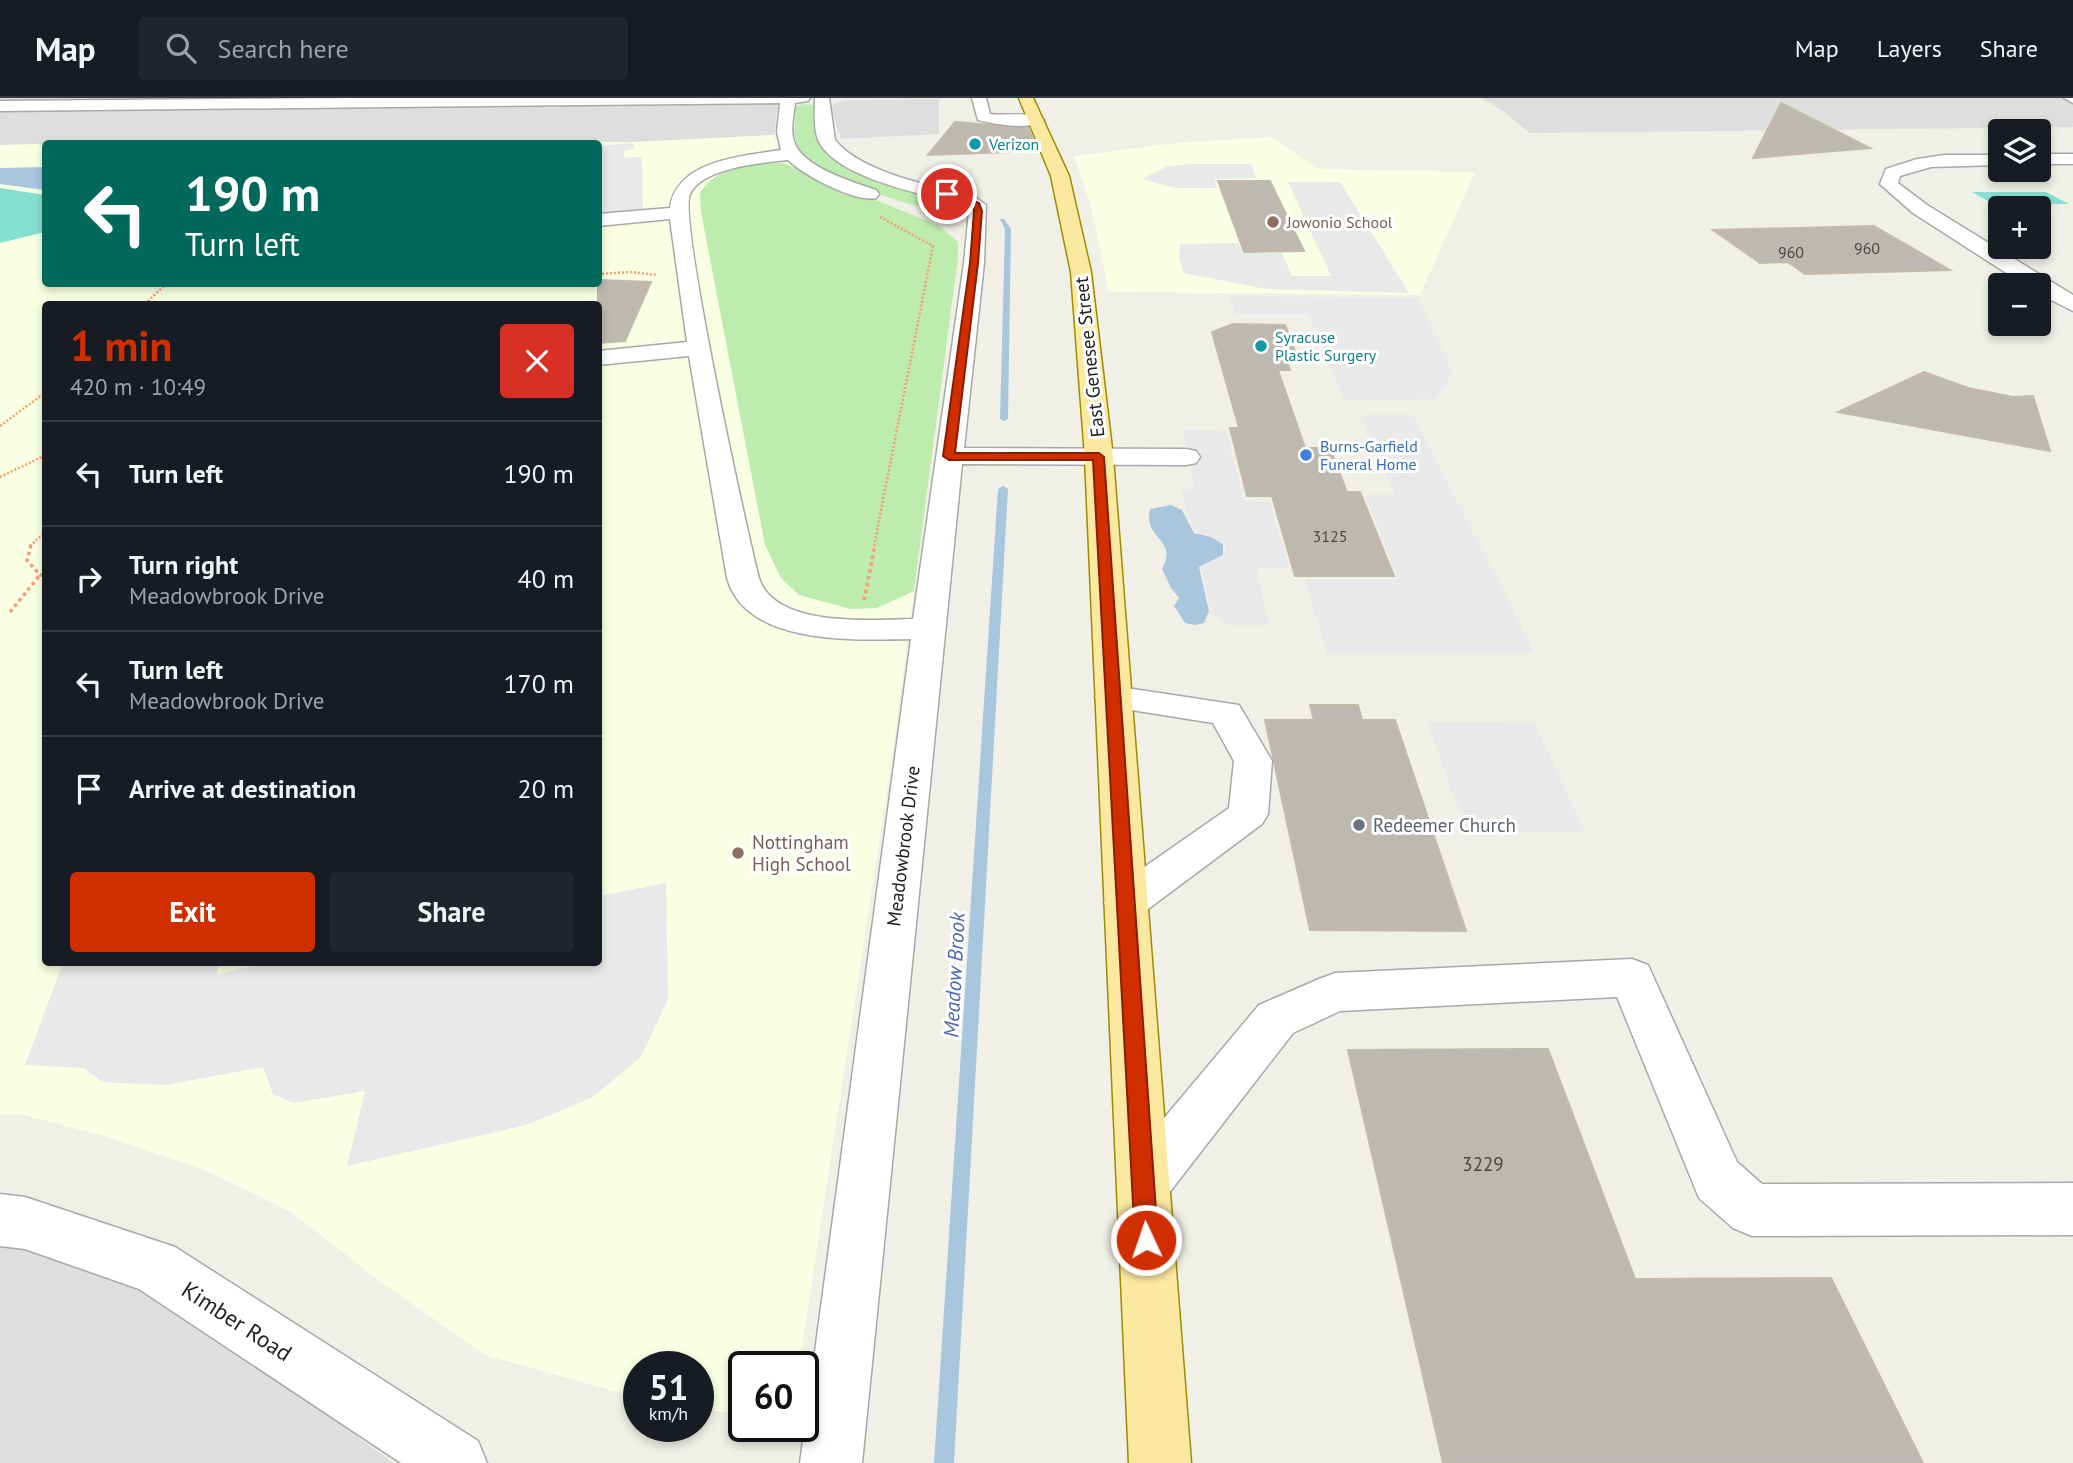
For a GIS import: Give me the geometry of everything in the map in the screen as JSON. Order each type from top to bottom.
[{"type":"main road","name":"East Genesee Street","points":[[1031,109],[1060,176],[1081,272],[1099,457],[1160,1463]]},
{"type":"street","points":[[788,98],[786,144],[793,154],[817,173],[890,201]]},
{"type":"street","points":[[0,106],[275,101],[803,98]]},
{"type":"street","name":"Meadowbrook Drive","points":[[822,98],[826,134],[832,148],[850,162],[977,205],[965,225],[974,263],[831,1463]]},
{"type":"street","points":[[979,98],[983,117],[1006,121],[1031,109]]},
{"type":"street","points":[[793,154],[740,161],[698,176],[681,193],[679,214],[686,273],[737,551],[749,594],[778,618],[843,629],[929,629]]},
{"type":"street","points":[[2051,159],[2073,159]]},
{"type":"street","points":[[1988,160],[1951,160],[1911,165],[1892,173],[1889,184],[1920,209],[2020,273]]},
{"type":"street","points":[[603,224],[679,214]]},
{"type":"street","points":[[2051,292],[2073,304]]},
{"type":"street","points":[[602,358],[700,348]]},
{"type":"street","points":[[949,456],[1186,457]]},
{"type":"street","points":[[1113,696],[1226,713],[1253,761],[1248,814],[1125,903]]},
{"type":"street","points":[[1143,1184],[1276,1019],[1335,992],[1632,978],[1718,1180],[1752,1210],[2073,1209]]},
{"type":"street","name":"Kimber Road","points":[[0,1220],[24,1223],[155,1267],[456,1463]]},
{"type":"path","points":[[858,629],[933,246],[871,213]]},
{"type":"path","points":[[602,274],[686,273]]},
{"type":"path","points":[[148,301],[163,287]]},
{"type":"path","points":[[0,426],[42,395]]},
{"type":"path","points":[[0,477],[42,457]]},
{"type":"path","points":[[42,534],[31,544],[27,560],[42,574]]},
{"type":"path","points":[[9,612],[42,576]]},
{"type":"shaded area","points":[[0,98],[778,98],[774,135],[633,143],[602,143],[602,140],[42,140],[42,144],[0,145]]},
{"type":"shaded area","points":[[1481,98],[2073,98],[2073,127],[2051,127],[2051,119],[1988,119],[1988,128],[1530,133],[1502,110]]},
{"type":"shaded area","points":[[939,99],[939,134],[841,139],[831,108],[834,103],[849,100]]},
{"type":"shaded area","name":"Nottingham High School","points":[[774,135],[780,155],[794,165],[826,181],[938,225],[958,242],[894,744],[801,1351],[728,1351],[728,1412],[714,1411],[714,1351],[623,1351],[623,1394],[485,1355],[381,1282],[291,1212],[207,1171],[101,1135],[19,1114],[0,1115],[0,145],[42,144],[42,287],[602,287],[602,142]]},
{"type":"shaded area","name":"Jowonio School","points":[[1272,137],[1317,169],[1475,172],[1420,295],[1109,292],[1090,203],[1074,156],[1176,143]]},
{"type":"shaded area","points":[[633,143],[635,148],[625,151],[623,158],[642,157],[643,209],[613,219],[602,226],[602,146]]},
{"type":"shaded area","points":[[1188,164],[1251,164],[1257,178],[1215,179],[1217,188],[1175,188],[1142,179],[1166,167]]},
{"type":"shaded area","points":[[42,167],[42,190],[0,184],[0,168]]},
{"type":"shaded area","points":[[1288,182],[1340,182],[1409,293],[1266,289],[1184,273],[1179,259],[1180,244],[1238,243],[1243,253],[1282,253],[1292,276],[1331,276]]},
{"type":"shaded area","points":[[0,188],[42,195],[42,233],[0,243]]},
{"type":"shaded area","points":[[1972,192],[2046,192],[2069,204],[2051,204],[2051,196],[1988,196],[1988,201]]},
{"type":"shaded area","points":[[1229,296],[1416,298],[1453,373],[1436,399],[1345,401],[1308,314],[1236,314]]},
{"type":"shaded area","points":[[1361,415],[1413,415],[1534,653],[1327,653],[1305,579],[1398,579],[1365,495],[1395,495]]},
{"type":"shaded area","points":[[1183,430],[1226,431],[1244,501],[1270,502],[1289,568],[1256,568],[1270,625],[1229,625],[1211,614],[1201,567],[1225,555],[1225,544],[1212,536],[1196,532],[1185,509],[1182,489],[1194,489]]},
{"type":"shaded area","points":[[1171,505],[1182,510],[1194,533],[1211,537],[1223,544],[1223,555],[1199,567],[1209,611],[1204,623],[1185,623],[1174,606],[1179,598],[1162,569],[1166,551],[1151,527],[1150,509]]},
{"type":"shaded area","points":[[1427,722],[1534,723],[1585,832],[1467,832]]},
{"type":"shaded area","points":[[666,883],[668,1000],[640,1058],[591,1098],[526,1125],[347,1166],[365,1091],[293,1103],[273,1094],[263,1067],[166,1085],[102,1082],[84,1068],[25,1065],[62,966],[218,966],[217,974],[254,966],[602,966],[602,895]]},
{"type":"shaded area","points":[[0,1243],[28,1247],[171,1297],[393,1463],[0,1463]]},
{"type":"green space","points":[[802,104],[816,105],[825,148],[955,203],[946,208],[935,209],[905,203],[863,188],[824,169],[809,159],[798,146],[795,135],[796,107]]},
{"type":"green space","points":[[760,163],[783,163],[938,225],[958,242],[914,591],[877,608],[851,609],[799,595],[781,578],[765,545],[701,212],[700,193],[707,184],[726,171]]},
{"type":"building","points":[[1781,103],[1870,148],[1753,158]]},
{"type":"building","points":[[955,122],[1028,128],[1038,151],[928,155]]},
{"type":"building","points":[[1218,181],[1270,181],[1304,251],[1244,252]]},
{"type":"building","points":[[1874,226],[1950,270],[1805,274],[1788,262],[1760,263],[1713,230]]},
{"type":"building","points":[[602,280],[651,282],[625,341],[602,343],[602,301],[598,301],[598,287],[602,287]]},
{"type":"building","points":[[1233,324],[1285,325],[1297,356],[1285,356],[1290,370],[1278,370],[1305,448],[1330,448],[1347,492],[1360,492],[1394,576],[1295,576],[1272,496],[1247,496],[1230,428],[1239,428],[1212,332]]},
{"type":"building","points":[[1924,372],[1968,388],[2013,397],[2033,396],[2050,451],[1838,412]]},
{"type":"building","name":"Redeemer Church","points":[[1310,705],[1358,705],[1362,720],[1395,720],[1466,931],[1310,930],[1265,720],[1314,720]]},
{"type":"building","points":[[1548,1049],[1635,1279],[1831,1278],[1923,1463],[1443,1463],[1348,1050]]},
{"type":"waterway","name":"Meadow Brook","points":[[1002,220],[1008,229],[1004,419]]},
{"type":"waterway","name":"Meadow Brook","points":[[944,1463],[1003,489]]},
{"type":"place","name":"Verizon","points":[[975,144]]},
{"type":"place","name":"Jowonio School","points":[[1273,222]]},
{"type":"place","name":"Syracuse Plastic Surgery","points":[[1261,346]]},
{"type":"place","name":"Burns-Garfield Funeral Home","points":[[1306,455]]},
{"type":"place","name":"Redeemer Church","points":[[1359,825]]},
{"type":"place","name":"Nottingham High School","points":[[738,853]]},
{"type":"route","points":[[947,194],[977,205],[978,211],[974,263],[949,456],[1099,457],[1146,1240]]}]
